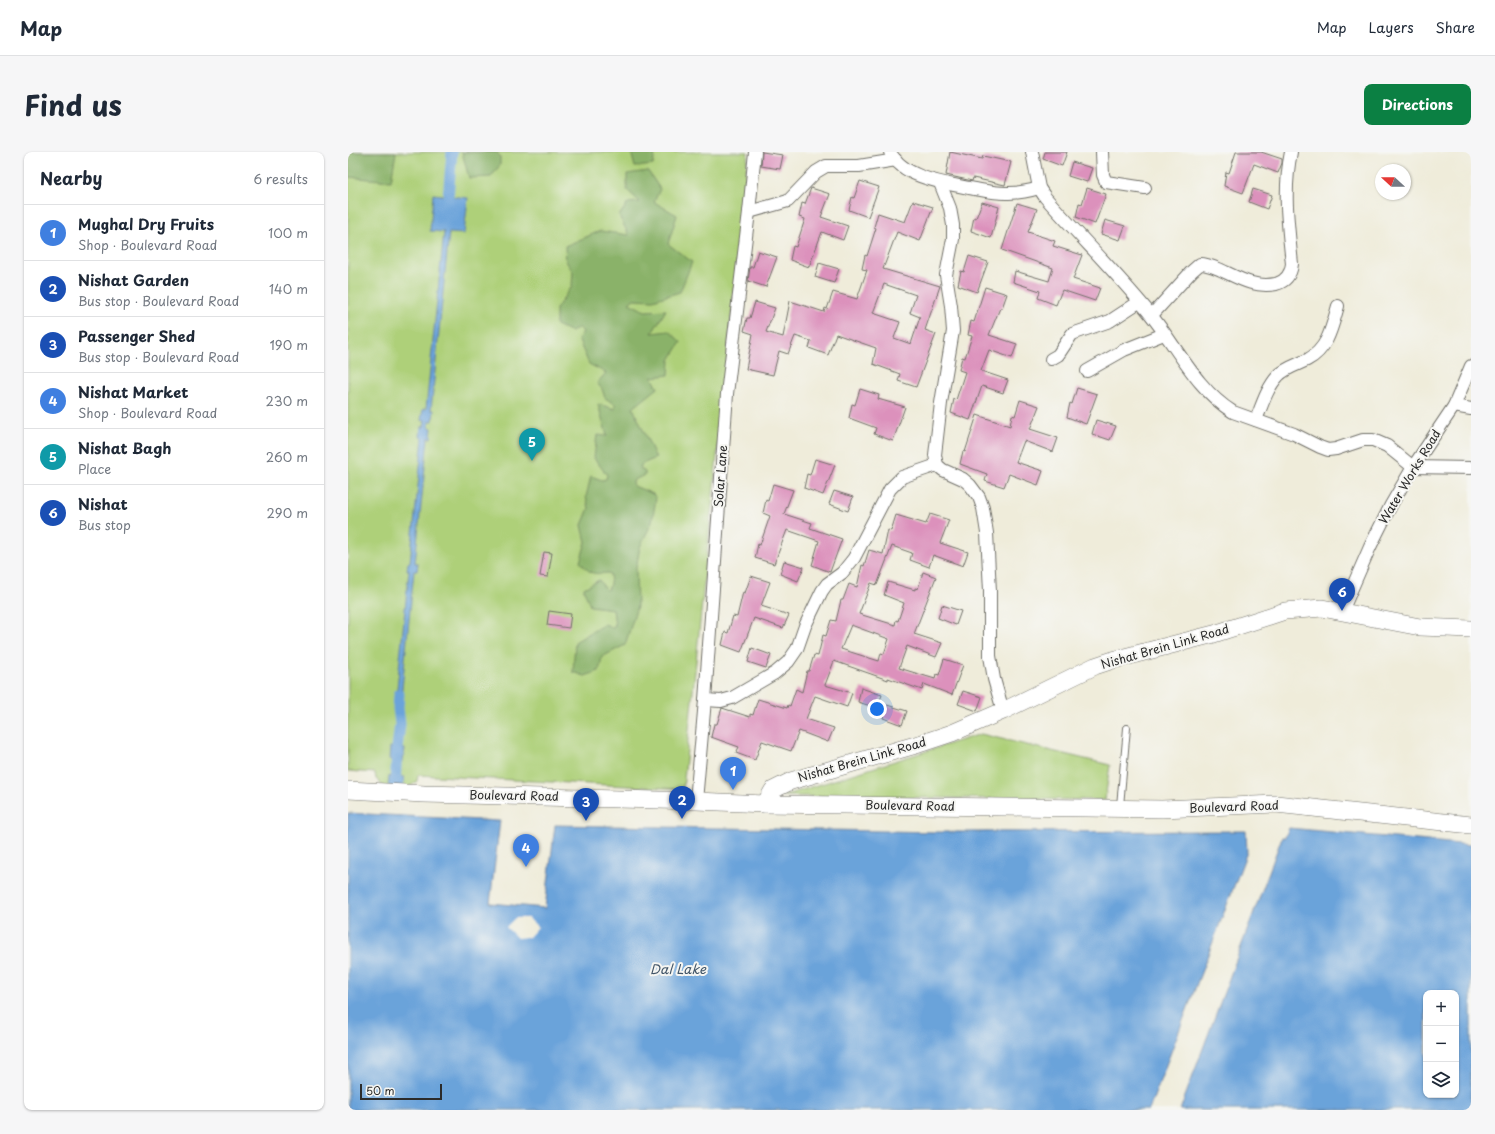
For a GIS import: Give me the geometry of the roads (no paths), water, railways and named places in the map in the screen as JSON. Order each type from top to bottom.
[{"type":"main road","name":"Nishat Brein Link Road","points":[[766,804],[773,790],[791,781],[919,744],[972,725],[1089,669],[1113,660],[1214,634],[1284,611],[1322,608],[1342,611],[1372,619],[1420,627],[1471,629]]},
{"type":"main road","name":"Boulevard Road","points":[[348,790],[424,794],[696,800],[766,804],[1162,809],[1276,804],[1471,824]]},
{"type":"street","name":"Solar Lane","points":[[696,800],[705,700],[727,394],[755,152]]},
{"type":"street","points":[[1032,152],[1039,188],[1051,205],[1152,315],[1183,361],[1216,399],[1233,412],[1294,434],[1328,450],[1336,449],[1363,440],[1380,442],[1413,467],[1471,468]]},
{"type":"street","points":[[1102,152],[1103,175],[1106,182],[1145,188]]},
{"type":"street","points":[[1152,315],[1200,264],[1211,266],[1248,283],[1262,285],[1281,283],[1287,278],[1290,274],[1292,264],[1286,197],[1288,165],[1291,152]]},
{"type":"street","points":[[749,212],[788,201],[816,172],[826,166],[859,166],[893,156],[908,170],[929,180],[940,183],[1008,193],[1025,192],[1039,188]]},
{"type":"street","points":[[940,183],[950,208],[953,225],[953,239],[946,275],[953,332],[940,403],[935,454],[937,465],[963,479],[970,485],[979,497],[983,508],[987,533],[990,591],[990,656],[994,679],[1003,711]]},
{"type":"street","points":[[1051,359],[1058,355],[1072,334],[1110,321],[1140,302]]},
{"type":"street","points":[[1256,420],[1268,391],[1279,375],[1307,360],[1316,354],[1323,346],[1329,336],[1338,306]]},
{"type":"street","points":[[1087,371],[1124,350],[1164,334]]},
{"type":"street","name":"Water Works Road","points":[[1342,611],[1370,547],[1391,505],[1413,467],[1454,406],[1462,391],[1471,366]]},
{"type":"street","points":[[1454,406],[1471,409]]},
{"type":"street","points":[[705,700],[721,701],[732,698],[774,673],[788,662],[797,649],[805,626],[822,591],[827,584],[842,573],[854,558],[890,488],[902,477],[937,465]]},
{"type":"lane","points":[[1120,808],[1127,728]]},
{"type":"water","points":[[433,194],[468,198],[464,234],[449,233],[431,410],[434,410],[433,421],[429,421],[429,427],[432,428],[431,438],[428,438],[415,563],[418,563],[417,571],[414,571],[400,708],[395,708],[409,570],[407,570],[408,563],[410,562],[423,438],[420,437],[421,427],[424,427],[425,420],[421,420],[423,409],[426,409],[444,232],[430,231]]},
{"type":"water","points":[[390,747],[405,749],[403,761],[389,760]]},
{"type":"water","points":[[389,776],[404,777],[403,790],[388,788]]},
{"type":"water","name":"Dal Lake","points":[[348,813],[500,821],[490,903],[545,908],[555,825],[939,832],[1246,831],[1247,852],[1149,1110],[348,1110]]},
{"type":"water","points":[[1289,828],[1471,845],[1471,1110],[1180,1110],[1282,837],[1285,837]]},
{"type":"waterway","points":[[447,209],[452,152]]},
{"type":"waterway","points":[[395,789],[400,724],[398,708],[399,694]]},
{"type":"place","name":"Nishat Bagh","points":[[532,461]]},
{"type":"place","name":"Nishat","points":[[1342,611]]},
{"type":"place","name":"Mughal Dry Fruits","points":[[733,790]]},
{"type":"place","name":"Nishat Garden","points":[[682,819]]},
{"type":"place","name":"Passenger Shed","points":[[586,821]]},
{"type":"place","name":"Nishat Market","points":[[526,867]]}]
